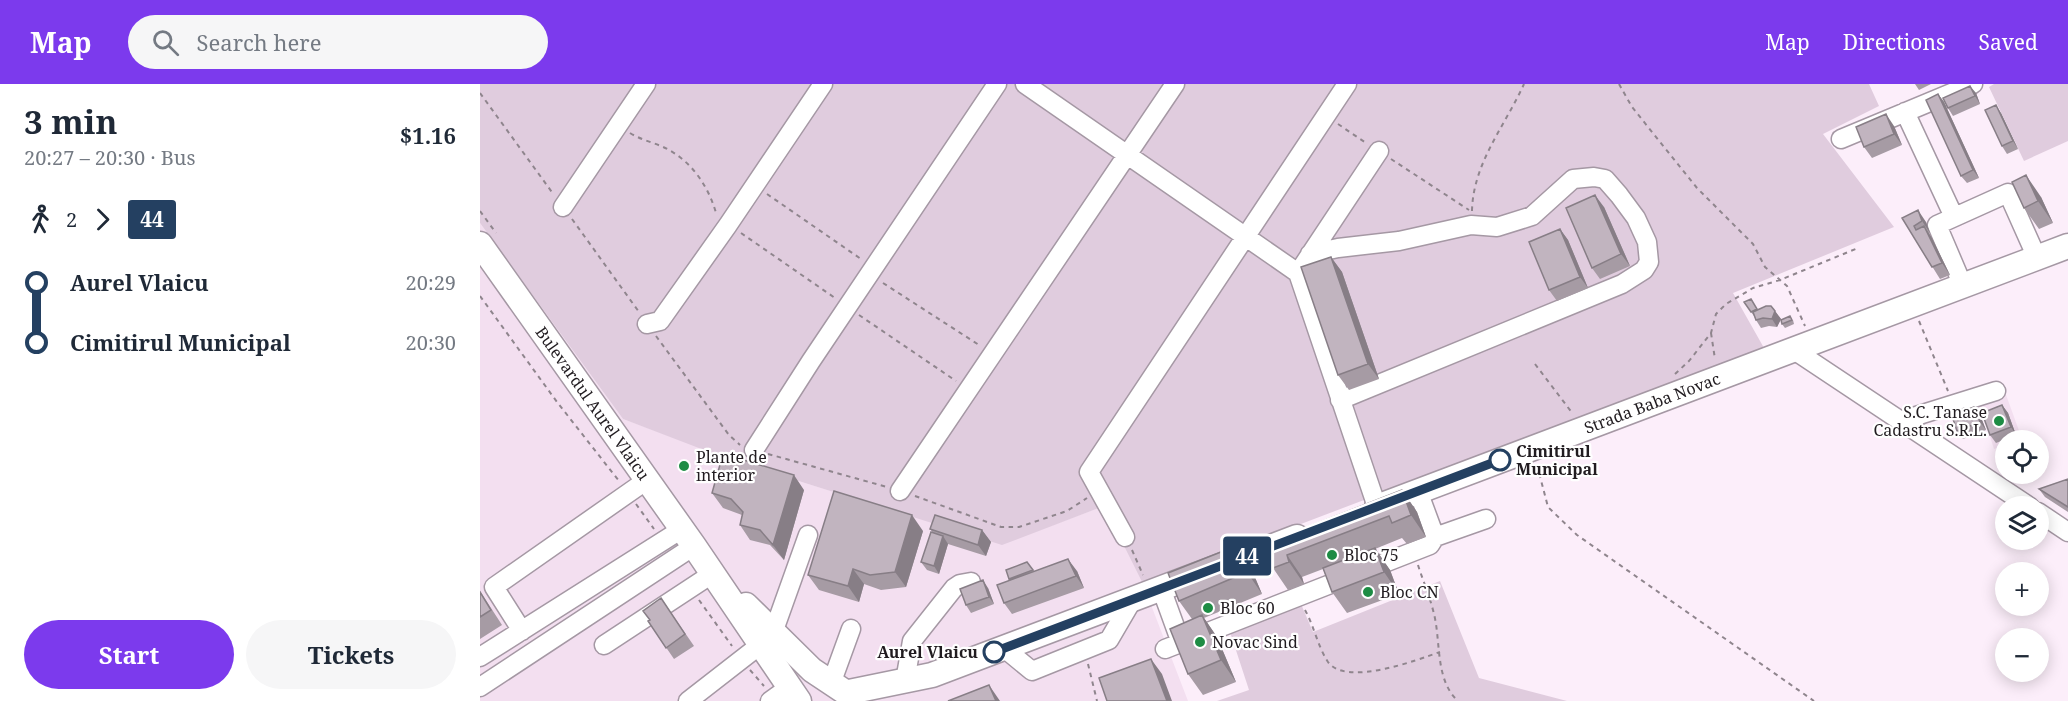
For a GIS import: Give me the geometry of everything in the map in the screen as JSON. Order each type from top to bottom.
[{"type":"main road","name":"Bulevardul Aurel Vlaicu","points":[[480,244],[698,553],[766,639],[812,670],[842,694]]},
{"type":"main road","name":"Strada Baba Novac","points":[[1366,511],[2068,246]]},
{"type":"main road","points":[[842,694],[932,675],[1323,527]]},
{"type":"main road","name":"Bulevardul Aurel Vlaicu","points":[[766,639],[786,697]]},
{"type":"main road","points":[[890,701],[932,675]]},
{"type":"street","points":[[563,207],[646,84]]},
{"type":"street","points":[[648,324],[660,321],[723,233],[823,84]]},
{"type":"street","points":[[753,450],[997,84]]},
{"type":"street","points":[[1025,84],[1298,273],[1340,400],[1366,511]]},
{"type":"street","points":[[900,491],[1174,84]]},
{"type":"street","points":[[1125,537],[1089,472],[1347,84]]},
{"type":"street","points":[[1841,139],[1973,84]]},
{"type":"street","points":[[1905,112],[1954,217]]},
{"type":"street","points":[[1298,273],[1379,151]]},
{"type":"street","points":[[1310,254],[1338,248],[1399,241],[1471,218],[1497,227],[1532,216],[1573,179],[1594,177],[1605,179],[1636,218],[1647,242],[1649,261],[1644,270],[1622,284],[1340,400]]},
{"type":"street","points":[[1963,286],[1937,225],[2008,194],[2037,258]]},
{"type":"street","points":[[1803,346],[1900,421],[2013,496]]},
{"type":"street","points":[[1900,421],[1996,390]]},
{"type":"street","points":[[522,631],[494,588],[647,480]]},
{"type":"street","points":[[1418,491],[1435,537]]},
{"type":"street","points":[[1004,648],[1032,671],[1109,640],[1148,593],[1173,646],[1430,545],[1435,537],[1486,519]]},
{"type":"street","points":[[2049,519],[2068,532]]},
{"type":"street","points":[[688,701],[766,639],[808,535]]},
{"type":"street","points":[[480,657],[522,631],[698,553]]},
{"type":"street","points":[[604,645],[698,553]]},
{"type":"street","points":[[480,687],[698,553]]},
{"type":"street","points":[[905,681],[910,647],[915,635],[954,588],[971,582]]},
{"type":"street","points":[[842,694],[851,629]]},
{"type":"path","points":[[1471,218],[1472,195],[1487,150],[1524,84]]},
{"type":"path","points":[[1619,84],[1632,107],[1697,188],[1753,244],[1765,267],[1787,286],[1803,346]]},
{"type":"path","points":[[480,93],[729,435],[747,450],[900,491],[1001,527],[1018,527],[1067,511],[1098,489]]},
{"type":"path","points":[[1326,116],[1379,151],[1471,218]]},
{"type":"path","points":[[619,125],[638,138],[669,150],[689,165],[710,193],[723,233]]},
{"type":"path","points":[[755,185],[872,271],[991,353]]},
{"type":"path","points":[[1673,375],[1689,361],[1711,333],[1716,314],[1726,304],[1753,288],[1858,248]]},
{"type":"path","points":[[1912,305],[1954,404]]},
{"type":"path","points":[[1711,333],[1716,356],[1714,380]]},
{"type":"path","points":[[1535,364],[1573,414]]},
{"type":"path","points":[[1533,448],[1548,507],[1577,536],[1814,701]]},
{"type":"path","points":[[1125,537],[1148,593]]},
{"type":"path","points":[[1413,551],[1434,614],[1442,674],[1458,701]]},
{"type":"path","points":[[1298,597],[1329,663],[1338,670],[1356,672],[1390,669],[1440,652]]},
{"type":"path","points":[[1084,650],[1097,701]]},
{"type":"shaded area","points":[[480,84],[1869,84],[1879,106],[1823,134],[1894,227],[1733,293],[1764,348],[1143,584],[1104,506],[1002,545],[725,458],[623,419],[480,223]]},
{"type":"shaded area","points":[[1994,84],[2068,84],[2068,141],[2024,161],[1989,87]]},
{"type":"shaded area","points":[[480,223],[623,419],[753,467],[1002,544],[1104,506],[1143,584],[1188,701],[480,701]]},
{"type":"shaded area","points":[[2005,392],[2019,430],[1995,430],[1994,449],[1979,402]]},
{"type":"shaded area","points":[[1440,581],[1479,678],[1567,701],[1217,701],[1249,690],[1230,632],[1301,604],[1313,632]]},
{"type":"building","points":[[1970,86],[1975,96],[1948,108],[1943,98]]},
{"type":"building","points":[[1938,94],[1973,170],[1961,176],[1926,100]]},
{"type":"building","points":[[1996,105],[2013,141],[2002,146],[1985,110]]},
{"type":"building","points":[[1886,114],[1894,134],[1864,147],[1856,127]]},
{"type":"building","points":[[2026,175],[2038,201],[2024,208],[2012,182]]},
{"type":"building","points":[[1595,195],[1621,254],[1592,268],[1566,208]]},
{"type":"building","points":[[1918,210],[1922,221],[1914,226],[1916,230],[1924,226],[1942,263],[1932,267],[1902,218]]},
{"type":"building","points":[[1560,229],[1580,277],[1549,290],[1529,242]]},
{"type":"building","points":[[1331,257],[1368,364],[1338,375],[1301,267]]},
{"type":"building","points":[[1751,299],[1757,309],[1751,312],[1744,302]]},
{"type":"building","points":[[1771,306],[1775,311],[1772,319],[1756,320],[1753,312]]},
{"type":"building","points":[[1790,316],[1792,320],[1782,324],[1781,320]]},
{"type":"building","points":[[2002,405],[2011,427],[1995,430],[1995,433],[1990,435],[1982,413]]},
{"type":"building","points":[[1974,407],[1980,422],[1957,431],[1952,416],[1964,408],[1966,410]]},
{"type":"building","points":[[723,454],[794,475],[773,545],[760,530],[740,525],[743,512],[731,499],[712,493]]},
{"type":"building","points":[[2068,479],[2068,507],[2039,489]]},
{"type":"building","points":[[1402,490],[1411,515],[1392,523],[1389,516],[1287,555],[1289,562],[1273,568],[1264,544]]},
{"type":"building","points":[[834,491],[912,515],[895,572],[870,575],[853,569],[848,586],[808,575]]},
{"type":"building","points":[[935,515],[982,530],[978,545],[930,529]]},
{"type":"building","points":[[931,532],[943,536],[934,566],[921,562]]},
{"type":"building","points":[[1236,546],[1247,572],[1179,601],[1168,573]]},
{"type":"building","points":[[1375,548],[1384,572],[1332,592],[1323,568]]},
{"type":"building","points":[[1068,559],[1076,576],[1004,603],[997,585]]},
{"type":"building","points":[[1027,562],[1033,570],[1009,579],[1006,570]]},
{"type":"building","points":[[983,580],[989,597],[966,605],[960,589]]},
{"type":"building","points":[[480,592],[491,610],[480,617]]},
{"type":"building","points":[[661,598],[685,634],[666,648],[643,611]]},
{"type":"building","points":[[1202,615],[1221,660],[1188,674],[1170,629]]},
{"type":"building","points":[[1151,659],[1167,701],[1107,701],[1099,678]]},
{"type":"building","points":[[989,685],[996,701],[948,701]]},
{"type":"bus line","name":"44","points":[[994,652],[1500,460]]},
{"type":"place","name":"S.C. Tanase Cadastru S.R.L.","points":[[1999,421]]},
{"type":"place","name":"Cimitirul Municipal","points":[[1500,460]]},
{"type":"place","name":"Plante de interior","points":[[684,466]]},
{"type":"place","name":"Bloc 75","points":[[1332,555]]},
{"type":"place","name":"Bloc CN","points":[[1368,592]]},
{"type":"place","name":"Bloc 60","points":[[1208,608]]},
{"type":"place","name":"Novac Sind","points":[[1200,642]]},
{"type":"place","name":"Aurel Vlaicu","points":[[994,652]]}]
